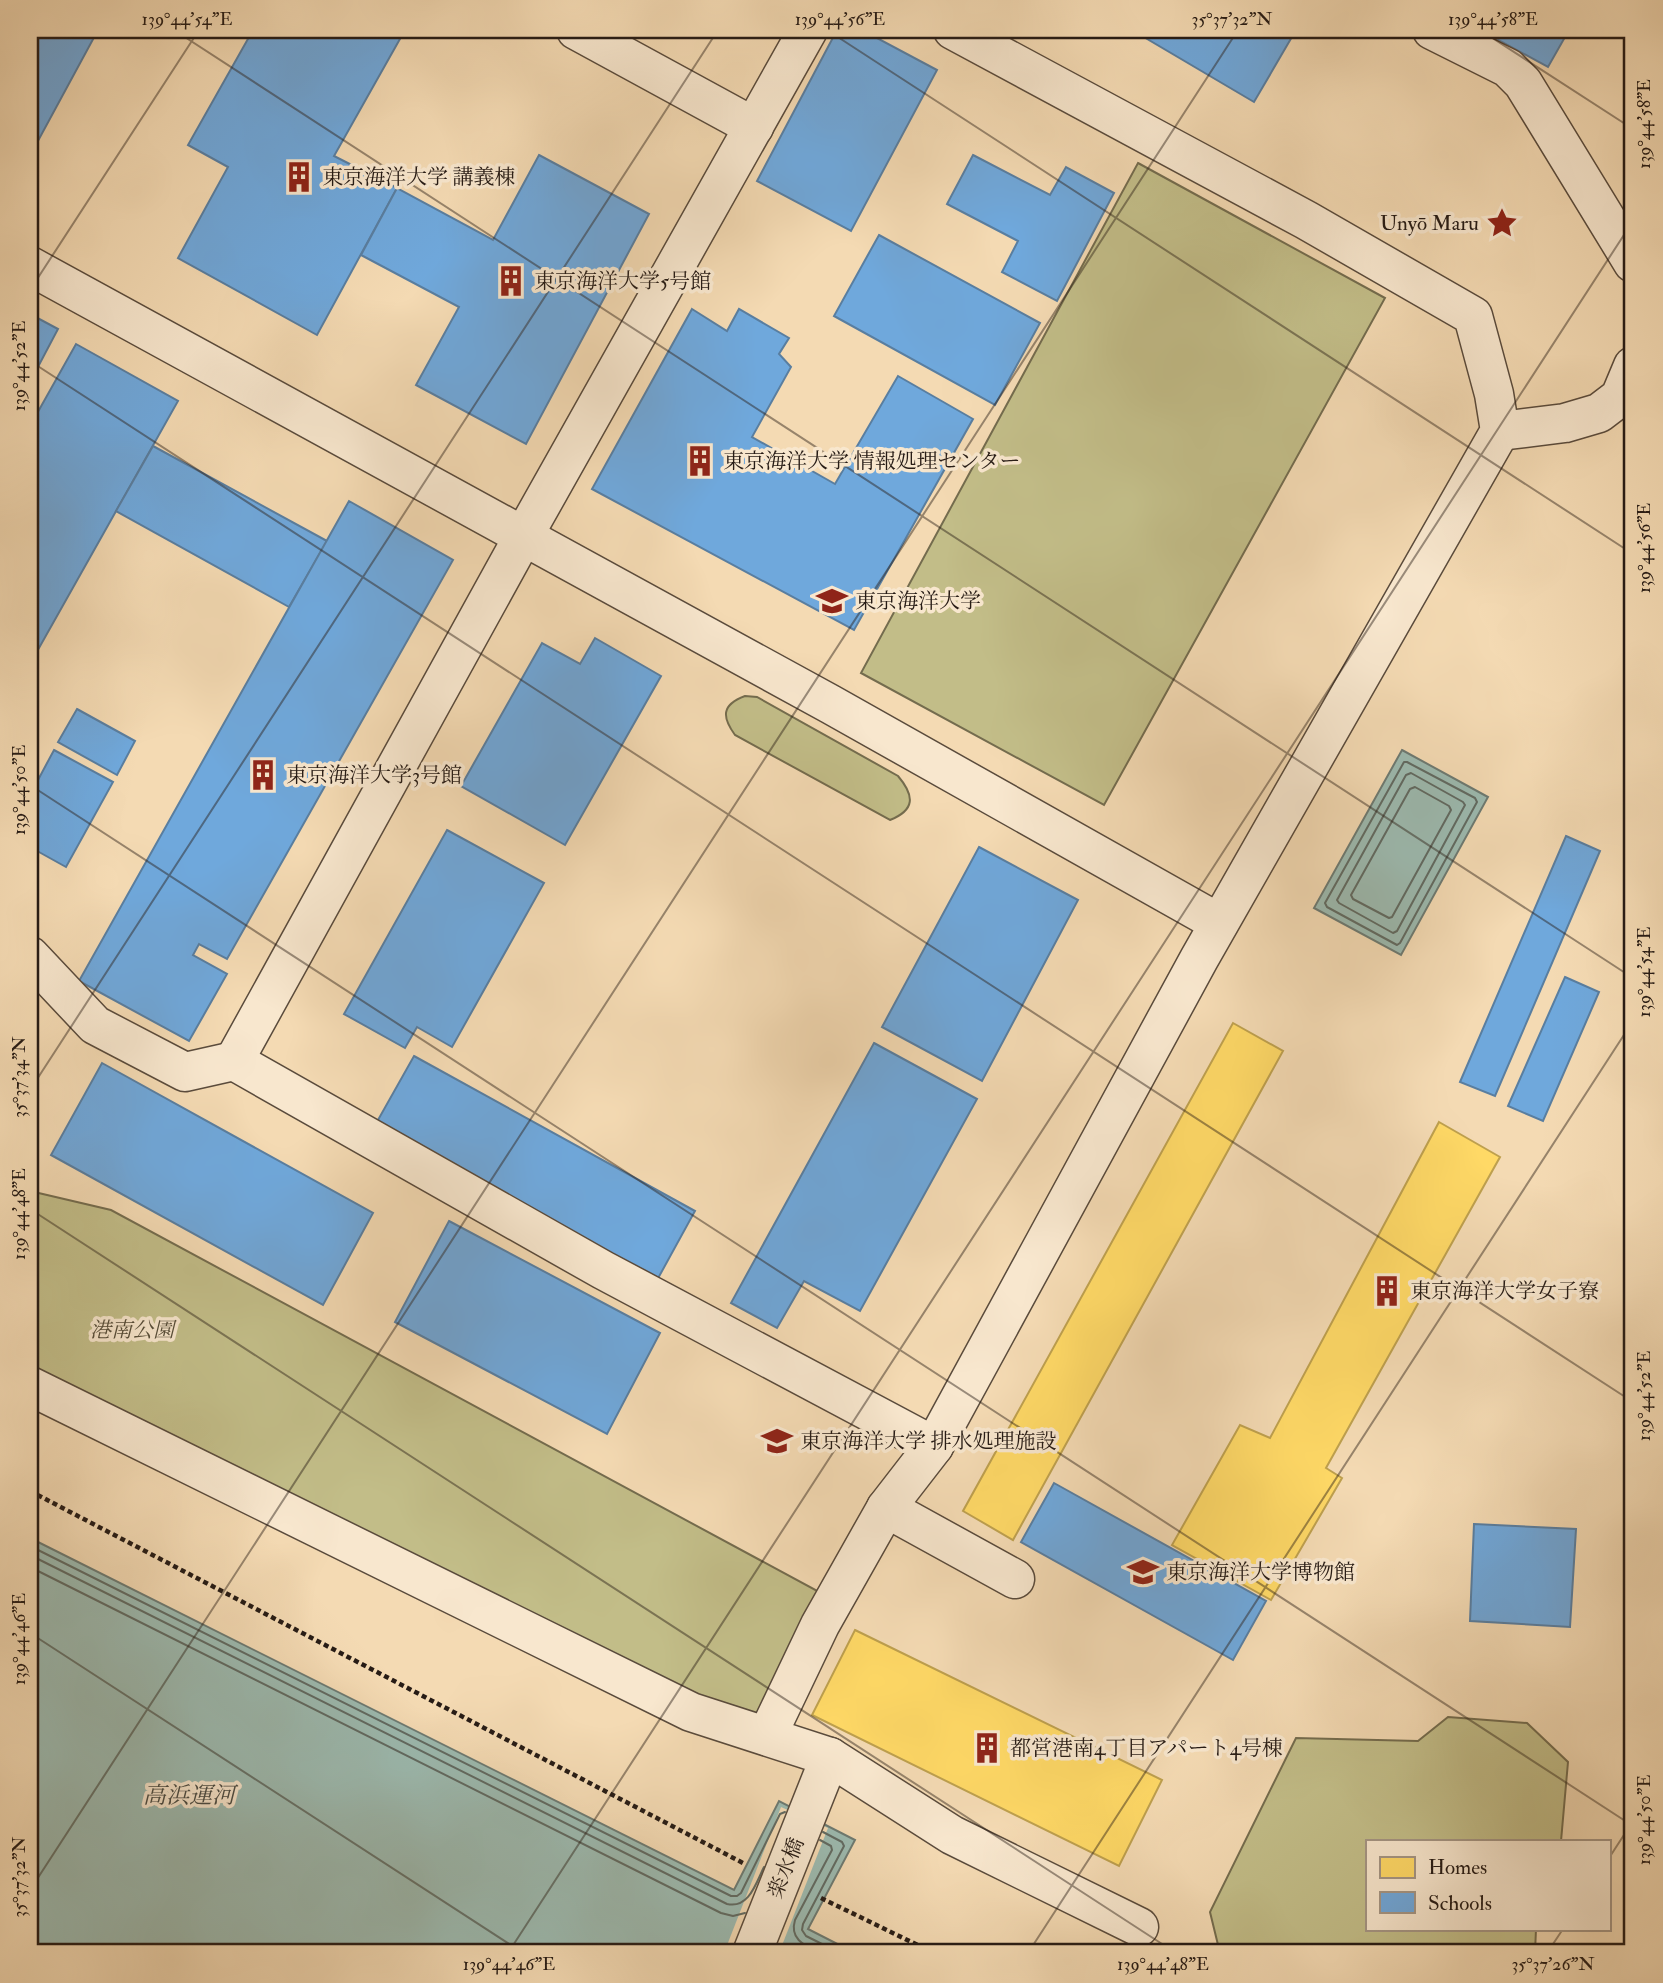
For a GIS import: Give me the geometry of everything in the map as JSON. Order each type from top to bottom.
[{"type":"street","points":[[576,30],[754,127]]},
{"type":"street","points":[[234,1062],[523,537],[808,30]]},
{"type":"street","points":[[767,1736],[820,1625],[886,1508],[934,1446],[1219,923],[1500,431],[1494,394],[1473,316],[1306,220],[953,30]]},
{"type":"street","points":[[1432,30],[1508,68],[1523,83],[1633,263]]},
{"type":"street","points":[[30,266],[842,711],[1219,923]]},
{"type":"street","points":[[1500,431],[1565,423],[1598,412],[1620,397],[1633,366]]},
{"type":"street","points":[[30,956],[95,1025],[185,1072],[234,1062],[603,1270],[934,1446]]},
{"type":"street","points":[[30,1386],[691,1712],[767,1736],[952,1835],[1139,1927]]},
{"type":"street","points":[[886,1508],[1015,1579]]},
{"type":"street","name":"楽水橋","points":[[752,1953],[825,1769]]},
{"type":"path","points":[[30,1491],[736,1860]]},
{"type":"path","points":[[817,1896],[933,1953]]},
{"type":"green space","points":[[1138,163],[1385,298],[1104,805],[861,673]]},
{"type":"green space","points":[[745,696],[757,697],[898,776],[910,796],[908,807],[890,820],[735,735],[728,723],[726,712],[731,703]]},
{"type":"green space","name":"港南公園","points":[[30,1191],[111,1210],[834,1600],[767,1736],[30,1386]]},
{"type":"green space","points":[[1448,1717],[1527,1723],[1568,1762],[1561,1840],[1366,1840],[1366,1930],[1536,1930],[1535,1953],[1220,1953],[1210,1912],[1296,1738],[1418,1741]]},
{"type":"water","points":[[1402,750],[1488,797],[1401,955],[1314,908]]},
{"type":"water","name":"高浜運河","points":[[30,1538],[734,1890],[779,1801],[855,1840],[808,1929],[855,1953],[30,1953]]},
{"type":"pier","points":[[781,1807],[828,1828],[779,1953],[724,1953]]},
{"type":"building: Homes","points":[[1233,1023],[1283,1051],[1013,1540],[963,1511]]},
{"type":"building: Homes","name":"東京海洋大学女子寮","points":[[1439,1122],[1500,1157],[1326,1468],[1342,1478],[1271,1600],[1172,1545],[1240,1425],[1270,1438]]},
{"type":"building: Homes","name":"都営港南4丁目アパート4号棟","points":[[855,1630],[1162,1780],[1119,1866],[812,1715]]},
{"type":"building: Schools","points":[[30,30],[98,30],[32,152],[30,151]]},
{"type":"building: Schools","name":"東京海洋大学 講義棟","points":[[253,30],[405,30],[334,156],[397,188],[317,335],[178,258],[228,167],[188,145]]},
{"type":"building: Schools","points":[[837,30],[862,30],[937,70],[851,231],[757,181]]},
{"type":"building: Schools","points":[[1132,30],[1296,30],[1254,102]]},
{"type":"building: Schools","points":[[1480,30],[1569,30],[1548,67]]},
{"type":"building: Schools","name":"東京海洋大学5号館","points":[[539,155],[649,214],[526,444],[416,385],[459,307],[361,255],[397,188],[493,240]]},
{"type":"building: Schools","points":[[973,155],[1050,195],[1066,167],[1114,193],[1057,301],[1002,272],[1018,241],[947,204]]},
{"type":"building: Schools","points":[[879,235],[1040,323],[995,405],[834,316]]},
{"type":"building: Schools","name":"東京海洋大学 情報処理センター","points":[[692,309],[727,331],[739,309],[789,338],[779,354],[791,367],[752,437],[835,484],[898,376],[973,419],[854,630],[592,489]]},
{"type":"building: Schools","points":[[30,314],[58,329],[30,382]]},
{"type":"building: Schools","points":[[76,344],[178,401],[30,664],[30,426]]},
{"type":"building: Schools","points":[[153,446],[327,541],[289,607],[116,511]]},
{"type":"building: Schools","name":"東京海洋大学3号館","points":[[349,501],[453,560],[227,959],[199,944],[193,955],[227,974],[189,1041],[79,981]]},
{"type":"building: Schools","points":[[595,638],[661,676],[565,845],[461,786],[542,643],[580,664]]},
{"type":"building: Schools","points":[[77,709],[135,741],[117,775],[58,742]]},
{"type":"building: Schools","points":[[54,750],[113,782],[66,867],[30,847],[30,795]]},
{"type":"building: Schools","points":[[447,830],[544,883],[452,1047],[417,1027],[405,1048],[344,1014]]},
{"type":"building: Schools","points":[[1566,836],[1600,851],[1495,1096],[1460,1082]]},
{"type":"building: Schools","points":[[979,847],[1078,900],[982,1081],[882,1027]]},
{"type":"building: Schools","points":[[1565,977],[1599,992],[1543,1121],[1508,1106]]},
{"type":"building: Schools","points":[[874,1043],[977,1099],[860,1311],[804,1281],[777,1328],[731,1303]]},
{"type":"building: Schools","points":[[414,1056],[695,1211],[656,1282],[374,1127]]},
{"type":"building: Schools","points":[[102,1063],[373,1213],[323,1305],[51,1155]]},
{"type":"building: Schools","points":[[449,1221],[660,1333],[607,1434],[395,1322]]},
{"type":"building: Schools","name":"東京海洋大学博物館","points":[[1054,1483],[1266,1601],[1233,1660],[1021,1542]]},
{"type":"building: Schools","points":[[1474,1524],[1576,1529],[1570,1627],[1470,1621]]},
{"type":"place","name":"東京海洋大学 講義棟","points":[[299,177]]},
{"type":"place","name":"Unyō Maru","points":[[1502,223]]},
{"type":"place","name":"東京海洋大学5号館","points":[[511,281]]},
{"type":"place","name":"東京海洋大学 情報処理センター","points":[[700,461]]},
{"type":"place","name":"東京海洋大学","points":[[832,601]]},
{"type":"place","name":"東京海洋大学3号館","points":[[263,775]]},
{"type":"place","name":"東京海洋大学女子寮","points":[[1387,1291]]},
{"type":"place","name":"東京海洋大学 排水処理施設","points":[[777,1441]]},
{"type":"place","name":"東京海洋大学博物館","points":[[1143,1572]]},
{"type":"place","name":"都営港南4丁目アパート4号棟","points":[[987,1748]]}]
